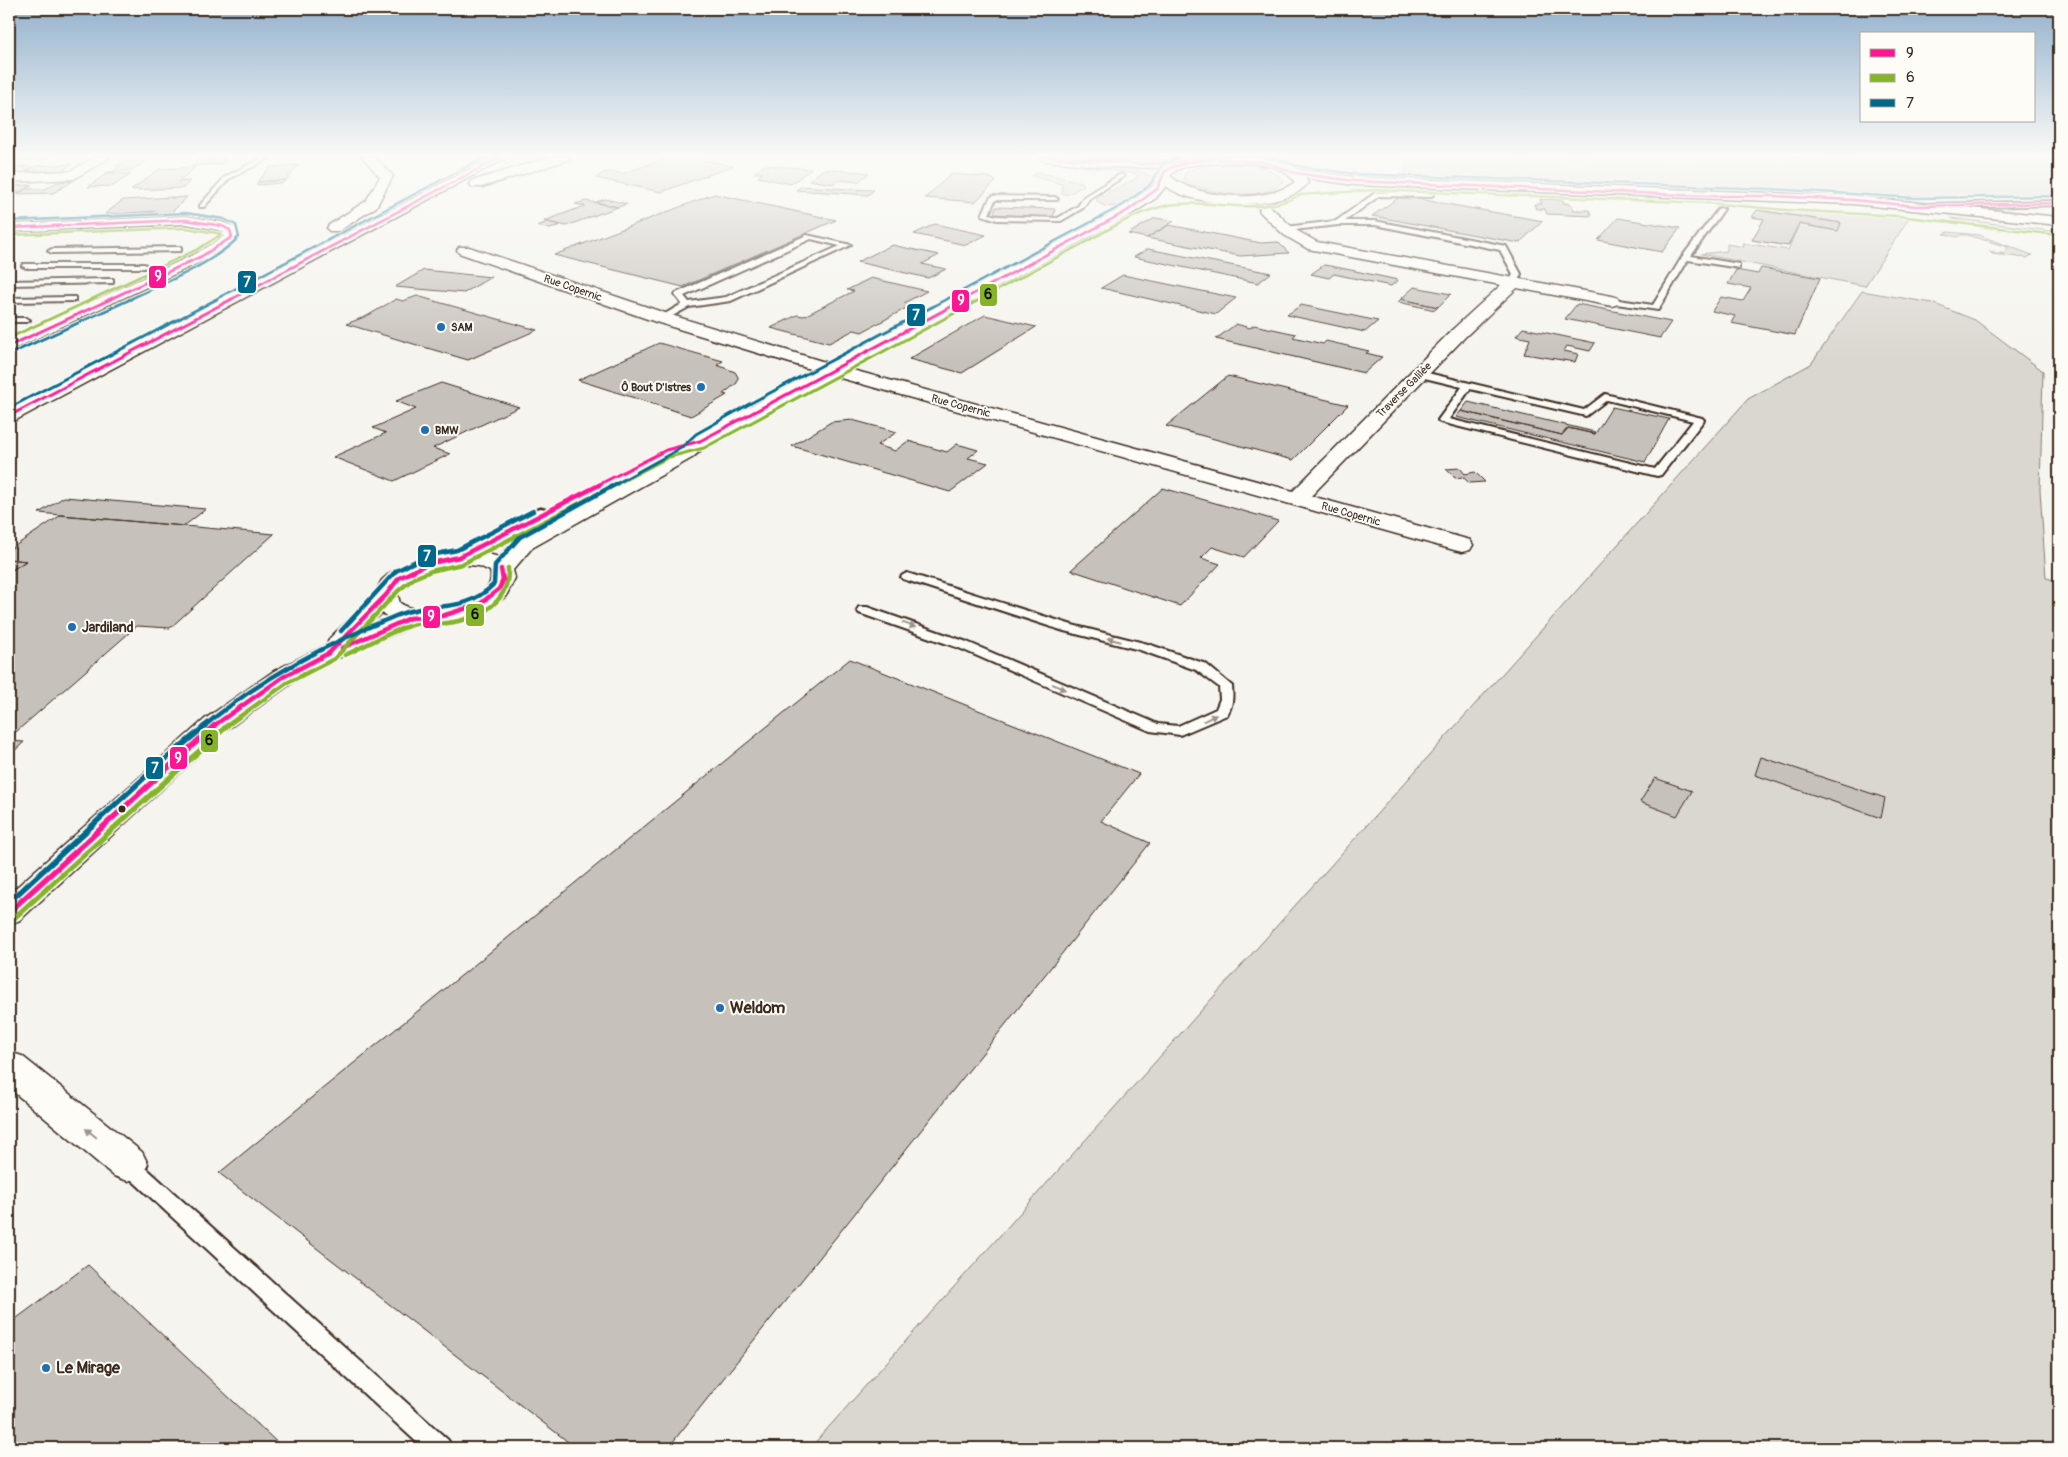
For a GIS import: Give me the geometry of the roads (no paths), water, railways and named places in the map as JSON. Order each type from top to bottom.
[{"type":"street","points":[[9,228],[76,225]]},
{"type":"street","points":[[9,346],[202,256],[232,237],[230,230],[216,225]]},
{"type":"street","points":[[9,402],[228,288],[339,225]]},
{"type":"street","points":[[9,416],[373,225]]},
{"type":"street","points":[[326,250],[381,225]]},
{"type":"street","points":[[501,569],[524,543],[685,454],[700,441],[1101,225]]},
{"type":"street","points":[[1281,225],[1313,246],[1612,301]]},
{"type":"street","points":[[2034,225],[2059,228]]},
{"type":"street","name":"Rue Copernic","points":[[464,250],[662,318],[832,370],[1462,545]]},
{"type":"street","name":"Traverse Galilée","points":[[1297,499],[1419,374],[1513,283]]},
{"type":"street","points":[[459,558],[666,450],[700,441]]},
{"type":"street","points":[[329,653],[386,595],[391,586],[400,577],[413,569],[444,559],[477,558],[492,562],[501,569],[504,575],[499,590],[480,604],[449,615],[430,618],[401,614],[392,609],[387,603],[386,595]]},
{"type":"street","points":[[9,912],[183,751],[215,725],[283,678],[329,653],[414,617]]},
{"type":"street","points":[[9,1067],[128,1164]]},
{"type":"lane","points":[[1285,229],[1320,225]]},
{"type":"lane","points":[[1384,225],[1503,248],[1516,274],[1513,283]]},
{"type":"lane","points":[[1612,301],[1655,308],[1686,257],[1709,225]]},
{"type":"lane","points":[[662,318],[687,306],[728,299],[847,245],[810,237],[679,295],[687,306]]},
{"type":"lane","points":[[52,251],[178,249]]},
{"type":"lane","points":[[1686,257],[1736,266]]},
{"type":"lane","points":[[26,266],[144,266]]},
{"type":"lane","points":[[9,283],[110,281]]},
{"type":"lane","points":[[9,300],[72,299]]},
{"type":"lane","points":[[9,320],[26,320]]},
{"type":"lane","points":[[1419,374],[1468,385],[1586,413],[1605,397],[1699,420],[1657,473],[1443,420],[1468,385]]},
{"type":"lane","points":[[863,610],[963,645],[1154,728],[1180,730],[1222,712],[1227,699],[1226,686],[1201,667],[1144,647],[1068,628],[907,577]]},
{"type":"lane","points":[[128,1164],[440,1448]]},
{"type":"place","name":"SAM","points":[[441,327]]},
{"type":"place","name":"Ô Bout D'Istres","points":[[701,387]]},
{"type":"place","name":"BMW","points":[[425,430]]},
{"type":"place","name":"Jardiland","points":[[72,627]]},
{"type":"place","name":"Weldom","points":[[720,1008]]},
{"type":"place","name":"Le Mirage","points":[[46,1368]]}]
